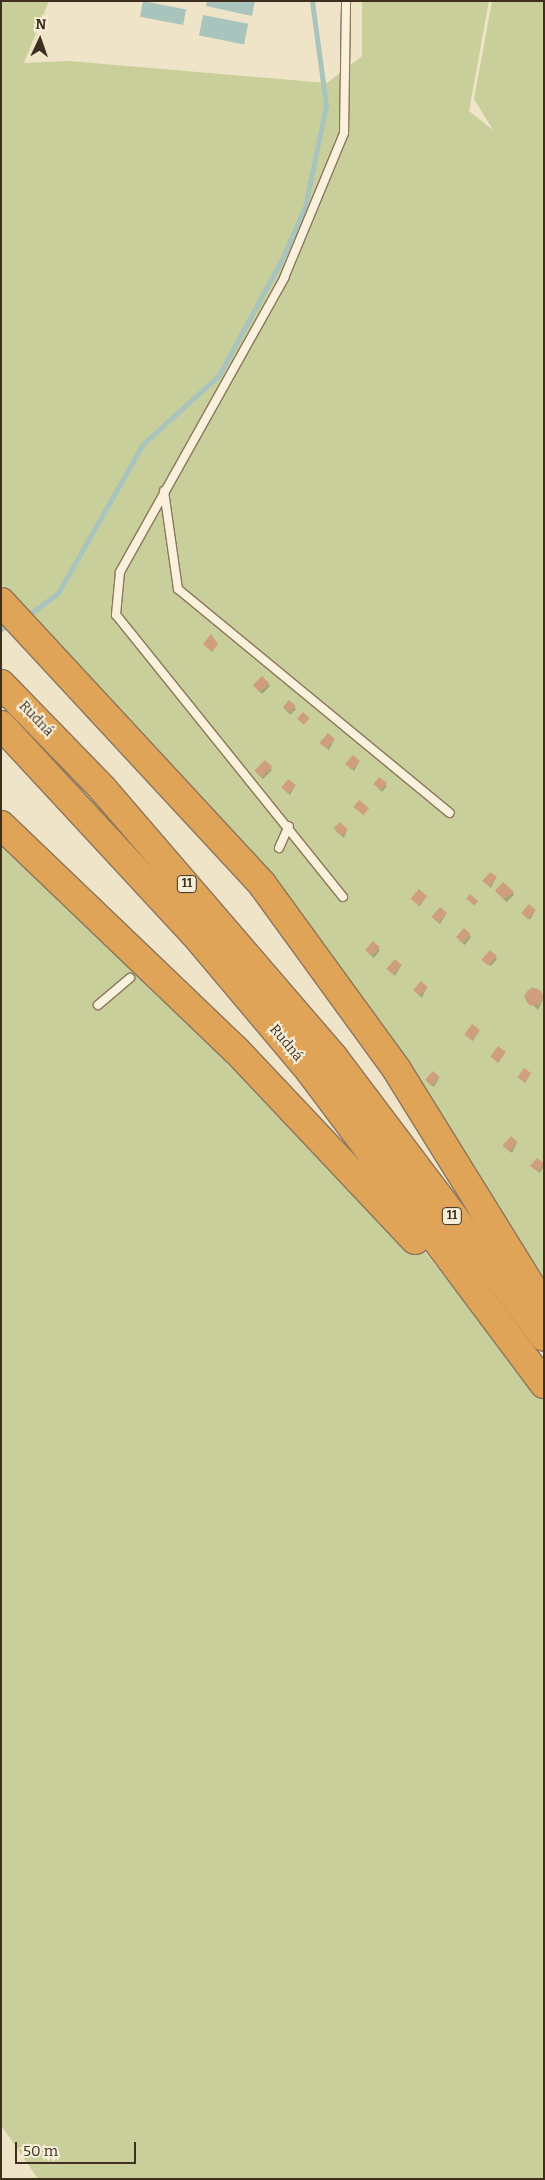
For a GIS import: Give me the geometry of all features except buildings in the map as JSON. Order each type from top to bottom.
[{"type":"highway","points":[[1,602],[262,884],[397,1070],[544,1307]]},
{"type":"highway","name":"Rudná","points":[[1,684],[109,795],[328,1051],[544,1337]]},
{"type":"highway","name":"Rudná","points":[[1,725],[193,932],[310,1071],[544,1384]]},
{"type":"highway","points":[[1,825],[236,1050],[363,1181],[482,1324],[504,1332]]},
{"type":"lane","points":[[343,897],[290,826],[116,615],[120,572],[284,278],[344,133],[346,1]]},
{"type":"lane","points":[[164,491],[178,589],[450,813]]},
{"type":"lane","points":[[279,848],[290,826]]},
{"type":"lane","points":[[98,1005],[130,978]]},
{"type":"green space","points":[[1,1],[49,1],[24,63],[69,61],[327,83],[362,56],[362,1],[489,1],[469,111],[493,130],[474,99],[492,1],[544,1],[544,1277],[258,860],[1,584]]},
{"type":"green space","points":[[1,825],[405,1227],[482,1324],[504,1332],[544,1384],[544,2179],[38,2179],[1,2125]]},
{"type":"water","points":[[143,1],[186,9],[183,25],[140,17]]},
{"type":"water","points":[[207,1],[255,1],[252,16],[206,6]]},
{"type":"water","points":[[203,15],[248,24],[244,44],[199,36]]},
{"type":"waterway","points":[[26,617],[58,593],[143,444],[219,375],[281,261],[305,207],[326,105],[312,1]]},
{"type":"waterway","points":[[1,629],[12,624]]}]
